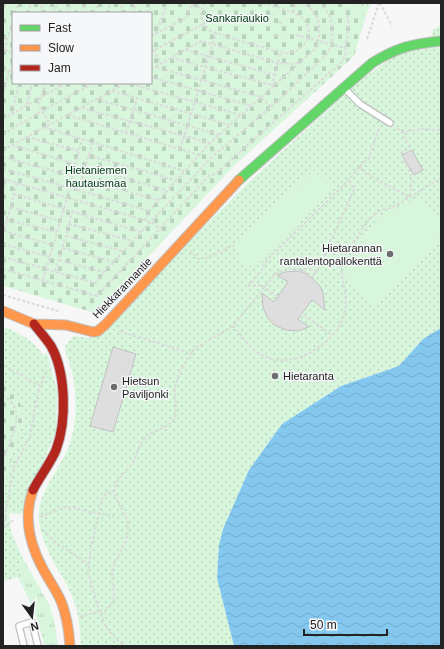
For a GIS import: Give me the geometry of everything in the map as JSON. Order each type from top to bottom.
[{"type":"street","name":"Hiekkarannantie","points":[[34,324],[66,325],[93,332],[98,331],[243,176],[367,66],[412,44],[441,41]]},
{"type":"street","points":[[3,311],[34,324],[52,348],[61,377],[63,410],[61,429],[56,450],[34,484],[30,497],[28,518],[29,531],[37,559],[61,601],[68,622],[70,646]]},
{"type":"lane","points":[[344,88],[360,104],[390,123]]},
{"type":"lane","points":[[24,646],[19,626],[32,622],[38,646]]},
{"type":"path","points":[[3,12],[6,3]]},
{"type":"path","points":[[131,3],[136,4]]},
{"type":"path","points":[[156,34],[167,3]]},
{"type":"path","points":[[205,3],[201,8],[201,17],[207,29],[281,52],[290,53],[299,50],[307,38],[304,19],[293,12],[260,3]]},
{"type":"path","points":[[293,12],[296,3]]},
{"type":"path","points":[[145,221],[149,210],[210,143],[271,87],[315,50],[319,40],[320,28],[316,14],[303,3]]},
{"type":"path","points":[[3,257],[95,283],[133,240],[213,156],[271,107],[326,55],[331,45],[333,32],[330,18],[322,3]]},
{"type":"path","points":[[379,3],[392,26]]},
{"type":"path","points":[[367,40],[379,3]]},
{"type":"path","points":[[152,36],[186,18],[192,4],[201,8]]},
{"type":"path","points":[[3,269],[97,296],[209,176],[216,173],[343,61],[346,53],[344,48],[349,26],[348,17],[345,10]]},
{"type":"path","points":[[279,22],[284,24]]},
{"type":"path","points":[[4,50],[12,23]]},
{"type":"path","points":[[154,50],[204,23]]},
{"type":"path","points":[[180,149],[216,33]]},
{"type":"path","points":[[276,35],[280,36]]},
{"type":"path","points":[[297,35],[344,48]]},
{"type":"path","points":[[152,69],[201,42],[278,63],[294,64],[302,61]]},
{"type":"path","points":[[152,47],[161,63]]},
{"type":"path","points":[[186,50],[275,75]]},
{"type":"path","points":[[271,87],[281,52]]},
{"type":"path","points":[[171,58],[271,87]]},
{"type":"path","points":[[156,67],[261,97],[271,107]]},
{"type":"path","points":[[3,69],[12,72]]},
{"type":"path","points":[[3,95],[9,71]]},
{"type":"path","points":[[152,78],[252,106]]},
{"type":"path","points":[[11,114],[19,84]]},
{"type":"path","points":[[27,104],[32,84]]},
{"type":"path","points":[[46,84],[39,102],[42,111],[50,124]]},
{"type":"path","points":[[3,119],[64,84]]},
{"type":"path","points":[[3,134],[92,84]]},
{"type":"path","points":[[3,150],[124,84]]},
{"type":"path","points":[[129,84],[241,115]]},
{"type":"path","points":[[112,91],[230,125]]},
{"type":"path","points":[[96,99],[220,134]]},
{"type":"path","points":[[126,133],[137,99]]},
{"type":"path","points":[[82,108],[210,143]]},
{"type":"path","points":[[68,115],[199,155]]},
{"type":"path","points":[[332,335],[264,287],[259,285],[248,286],[262,270],[265,262],[349,180],[359,167],[369,158],[382,118]]},
{"type":"path","points":[[390,123],[402,132],[409,146],[401,152],[412,178],[410,197]]},
{"type":"path","points":[[44,127],[184,171]]},
{"type":"path","points":[[402,132],[422,129],[441,130]]},
{"type":"path","points":[[27,137],[79,151]]},
{"type":"path","points":[[43,280],[64,209],[82,139]]},
{"type":"path","points":[[78,190],[92,142]]},
{"type":"path","points":[[12,145],[76,164]]},
{"type":"path","points":[[88,155],[175,180]]},
{"type":"path","points":[[3,156],[72,176]]},
{"type":"path","points":[[85,167],[166,190]]},
{"type":"path","points":[[359,167],[377,180],[410,197]]},
{"type":"path","points":[[3,169],[149,210]]},
{"type":"path","points":[[82,178],[158,200]]},
{"type":"path","points":[[233,326],[259,353],[264,357],[273,360],[295,358],[307,354],[322,345],[332,335],[342,321],[345,311],[345,292],[340,266],[342,259],[366,222],[381,210],[390,208],[441,178]]},
{"type":"path","points":[[3,179],[151,222],[161,229]]},
{"type":"path","points":[[3,191],[6,179]]},
{"type":"path","points":[[295,269],[306,272],[313,277],[317,271],[354,190],[349,180]]},
{"type":"path","points":[[3,234],[17,183]]},
{"type":"path","points":[[14,194],[141,232]]},
{"type":"path","points":[[10,207],[60,221]]},
{"type":"path","points":[[55,272],[72,212]]},
{"type":"path","points":[[7,220],[57,232]]},
{"type":"path","points":[[69,224],[133,240]]},
{"type":"path","points":[[4,231],[53,245]]},
{"type":"path","points":[[66,236],[123,251]]},
{"type":"path","points":[[3,244],[50,257]]},
{"type":"path","points":[[205,260],[234,245]]},
{"type":"path","points":[[63,248],[114,262]]},
{"type":"path","points":[[323,259],[340,266]]},
{"type":"path","points":[[59,260],[104,272]]},
{"type":"path","points":[[68,622],[99,611],[104,612],[114,601],[112,579],[113,568],[125,544],[128,531],[128,519],[116,497],[115,491],[118,482],[130,466],[144,438],[168,425],[175,418],[176,387],[178,378],[194,349],[233,326],[276,273],[287,269],[308,269],[317,271]]},
{"type":"path","points":[[3,294],[62,312]]},
{"type":"path","points":[[106,324],[116,330],[192,354]]},
{"type":"path","points":[[3,365],[40,386]]},
{"type":"path","points":[[3,527],[14,466],[30,437],[40,386],[48,368]]},
{"type":"path","points":[[3,395],[9,399],[18,418],[3,462]]},
{"type":"path","points":[[115,491],[107,492],[102,499],[88,564],[88,572],[99,611],[106,627],[116,639],[125,646]]},
{"type":"path","points":[[28,518],[36,519],[64,507],[114,516]]},
{"type":"path","points":[[3,527],[18,517]]},
{"type":"path","points":[[41,525],[42,529],[54,541],[88,564]]},
{"type":"green space","name":"Hietaniemen hautausmaa","points":[[3,3],[346,3],[366,16],[354,56],[234,166],[95,313],[3,286]]},
{"type":"green space","points":[[346,3],[371,3],[366,16]]},
{"type":"green space","name":"Hietaranta","points":[[441,25],[441,328],[423,339],[399,366],[341,386],[282,424],[249,470],[223,529],[219,545],[217,578],[234,646],[81,646],[77,610],[73,598],[48,552],[39,521],[41,501],[69,446],[74,424],[75,406],[73,375],[65,350],[66,345],[74,336],[92,338],[250,181],[362,79],[400,52],[428,49],[433,29]]},
{"type":"green space","points":[[314,170],[332,187],[298,221],[300,224],[255,268],[253,266],[247,266],[241,263],[234,245]]},
{"type":"green space","name":"Hietarannan rantalentopallokenttä","points":[[420,197],[441,218],[441,236],[375,307],[346,277],[344,271],[377,218]]},
{"type":"green space","points":[[3,326],[20,334],[30,341],[43,355],[47,353],[57,390],[56,432],[21,514],[9,513],[11,532],[22,557],[18,577],[3,581],[3,488],[23,420],[20,402],[12,391],[3,385]]},
{"type":"green space","points":[[3,385],[18,397],[23,411],[20,433],[14,457],[3,488]]},
{"type":"green space","points":[[11,532],[22,557],[49,604],[55,625],[58,646],[44,646],[37,619],[18,577],[3,581]]},
{"type":"water","points":[[441,328],[441,646],[234,646],[217,578],[219,545],[223,529],[249,470],[282,424],[341,386],[399,366],[423,339]]},
{"type":"building","points":[[412,150],[423,170],[414,175],[402,155]]},
{"type":"building","points":[[297,271],[305,273],[320,286],[323,293],[325,310],[312,300],[298,319],[309,327],[298,331],[286,330],[274,325],[267,317],[263,307],[262,293],[274,302],[288,282],[277,275],[285,272]]},
{"type":"building","name":"Hietsun Paviljonki","points":[[113,347],[136,354],[113,432],[90,426]]},
{"type":"traffic: fast","points":[[239,180],[372,63],[405,47],[441,41]]},
{"type":"traffic: slow","points":[[3,311],[34,324],[66,325],[93,332],[98,331],[239,180]]},
{"type":"traffic: slow","points":[[33,490],[30,500],[28,521],[31,541],[38,560],[63,607],[70,646]]},
{"type":"traffic: jam","points":[[33,490],[56,450],[60,438],[63,411],[62,383],[56,357],[51,346],[34,324]]},
{"type":"place","name":"Hietarannan rantalentopallokenttä","points":[[390,254]]},
{"type":"place","name":"Hietaranta","points":[[275,376]]},
{"type":"place","name":"Hietsun Paviljonki","points":[[114,387]]},
{"type":"park label","name":"Sankariaukio","points":[[237,18]]}]
